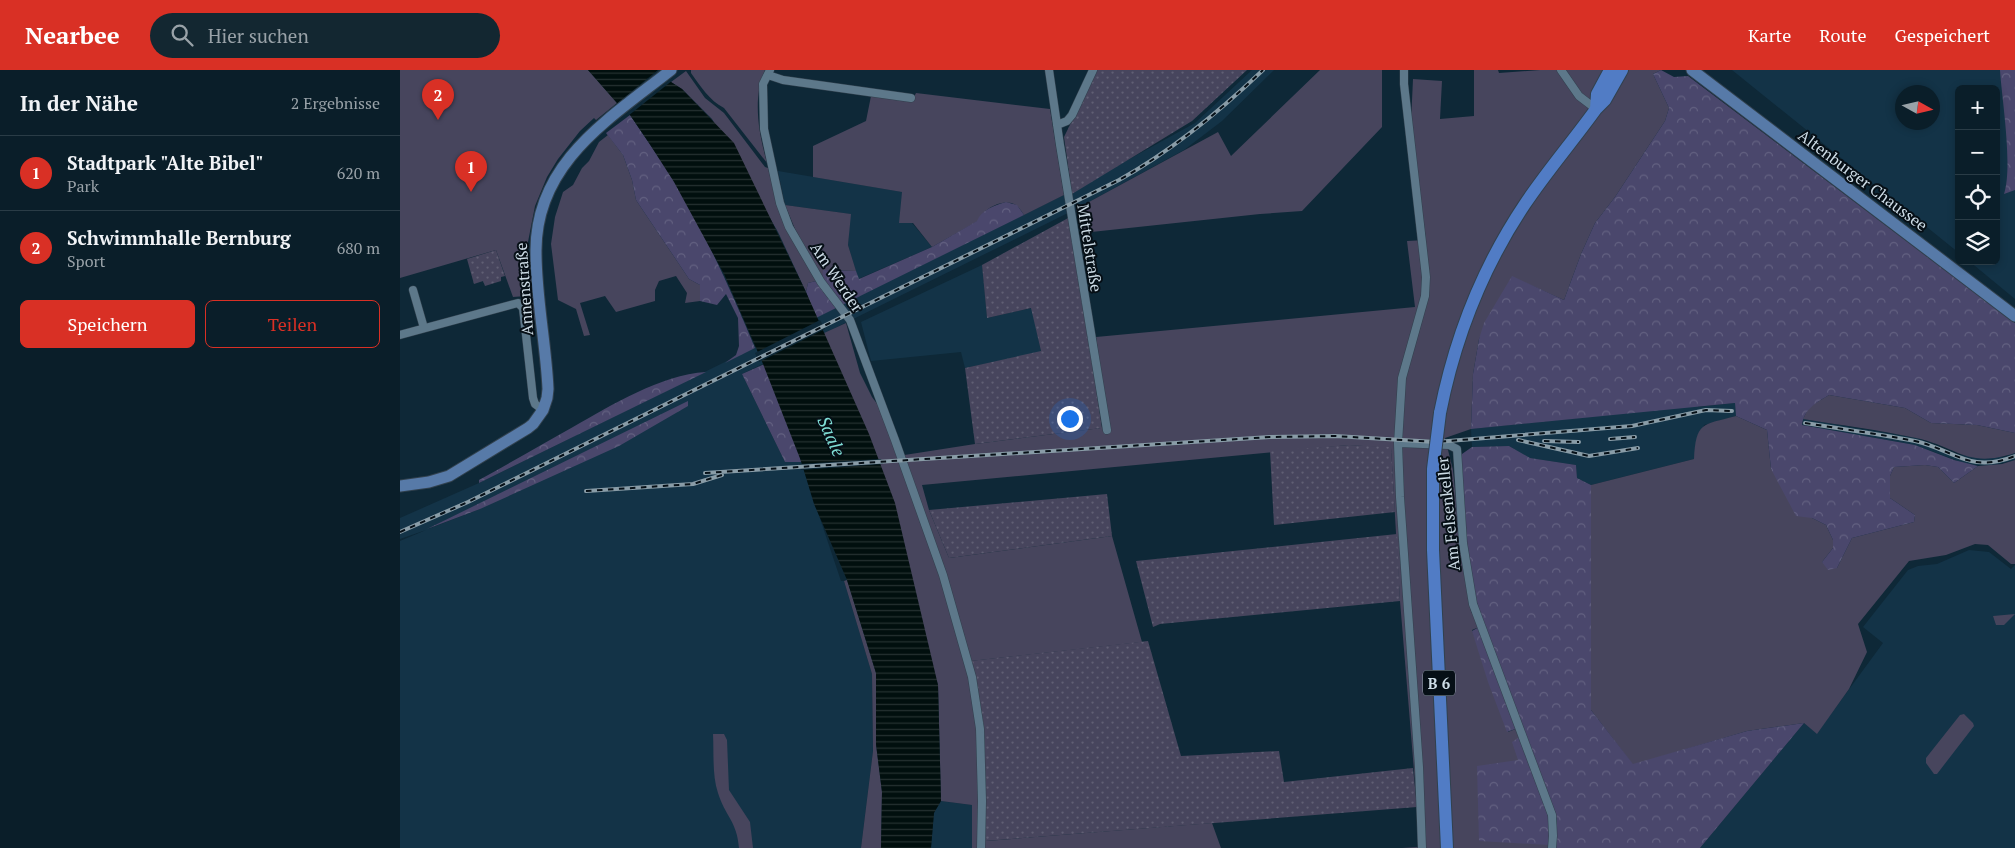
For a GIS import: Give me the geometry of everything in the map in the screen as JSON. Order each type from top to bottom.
[{"type":"main road","name":"Annenstraße","points":[[400,486],[429,482],[448,476],[528,428],[543,410],[548,389],[536,263],[539,221],[546,197],[559,171],[581,142],[671,70]]},
{"type":"main road","name":"B 6","points":[[1596,109],[1597,94],[1610,70]]},
{"type":"main road","name":"B 6","points":[[1447,848],[1433,550],[1433,469],[1440,413],[1450,365],[1463,323],[1494,256],[1526,202],[1596,109],[1605,100],[1622,70]]},
{"type":"main road","name":"Altenburger Chaussee","points":[[1692,70],[2015,316]]},
{"type":"street","name":"Mittelstraße","points":[[1049,70],[1106,430]]},
{"type":"street","points":[[1057,125],[1067,121],[1072,115],[1093,70]]},
{"type":"street","points":[[1404,70],[1426,277],[1425,296],[1402,378],[1398,443],[1400,498],[1419,767],[1422,848]]},
{"type":"street","points":[[1561,70],[1579,96],[1596,109]]},
{"type":"street","points":[[769,72],[783,80],[910,98]]},
{"type":"street","name":"Am Werder","points":[[769,72],[763,91],[764,129],[783,211],[789,227],[821,282],[850,320],[943,575],[972,677],[980,729],[981,848]]},
{"type":"street","points":[[400,335],[424,328],[413,290]]},
{"type":"street","name":"Annenstraße","points":[[424,328],[515,303],[518,304],[523,308],[533,398],[535,404],[543,410]]},
{"type":"street","name":"Am Felsenkeller","points":[[1398,443],[1449,445],[1457,449],[1463,543],[1473,604],[1552,815],[1552,848]]},
{"type":"shaded area","points":[[400,70],[588,70],[617,103],[596,120],[594,118],[580,131],[558,159],[547,177],[535,206],[527,247],[536,324],[526,296],[513,297],[496,250],[400,278]]},
{"type":"shaded area","points":[[691,70],[765,70],[759,93],[758,116],[761,140],[767,163],[724,108],[706,93],[691,73]]},
{"type":"shaded area","points":[[1097,70],[1247,70],[1192,121],[1072,194],[1064,137]]},
{"type":"shaded area","points":[[1252,70],[1274,70],[1222,121],[1184,150],[1076,209],[742,374],[785,462],[801,462],[841,581],[844,581],[872,674],[873,751],[861,848],[400,848],[400,541],[426,530],[400,539],[400,518],[479,483],[1064,195],[1195,123]],"holes":[[[487,500],[480,509],[428,529]]]},
{"type":"shaded area","points":[[1320,70],[1382,70],[1382,127],[1302,211],[1082,233],[1076,209],[1218,132],[1231,156]]},
{"type":"shaded area","points":[[1474,70],[1498,70],[1499,73],[1540,70],[1661,70],[1653,74],[1669,108],[1665,121],[1615,197],[1595,223],[1564,300],[1512,277],[1479,339],[1473,374],[1471,429],[1445,438],[1453,470],[1469,594],[1468,599],[1471,611],[1479,627],[1472,630],[1508,732],[1518,728],[1521,736],[1518,760],[1549,848],[1402,848],[1418,847],[1417,807],[1400,601],[1391,448],[1349,445],[922,485],[929,510],[949,558],[1112,536],[1142,642],[971,661],[985,740],[986,841],[1212,823],[1221,848],[972,848],[972,805],[941,801],[938,685],[824,333],[846,323],[860,373],[878,405],[898,456],[1109,427],[1096,337],[1415,307],[1407,241],[1426,240],[1411,122],[1413,79],[1442,81],[1440,119],[1474,116]]},
{"type":"shaded area","points":[[1732,70],[2015,70],[2015,299],[1974,265],[2000,265],[2000,85],[1955,85],[1955,250]]},
{"type":"shaded area","points":[[686,71],[705,98],[724,113],[765,167],[768,168],[788,226],[816,281],[808,283],[806,292],[778,232],[712,119],[682,89],[671,82]]},
{"type":"shaded area","points":[[916,93],[1050,109],[1064,195],[1024,215],[1017,206],[1011,203],[1000,203],[984,212],[978,221],[932,247],[913,223],[899,223],[902,192],[813,177],[813,146],[866,121],[871,96],[912,101]]},
{"type":"shaded area","points":[[608,135],[623,155],[632,180],[636,200],[689,279],[700,285],[700,301],[685,303],[687,293],[676,276],[659,281],[655,290],[655,301],[616,312],[605,296],[580,303],[590,335],[584,336],[576,309],[558,300],[551,244],[555,217],[563,192],[573,185],[599,142]]},
{"type":"shaded area","points":[[778,171],[903,192],[912,223],[932,247],[858,279],[848,245],[850,214],[785,205]]},
{"type":"shaded area","points":[[785,205],[851,214],[848,245],[856,271],[824,270],[822,278],[795,229]]},
{"type":"shaded area","points":[[1070,217],[1102,428],[975,444],[965,368],[1041,351],[1031,308],[987,318],[982,265]]},
{"type":"shaded area","points":[[496,250],[505,276],[501,277],[501,281],[485,286],[483,281],[474,284],[467,259]]},
{"type":"shaded area","points":[[982,265],[987,318],[1032,308],[1041,352],[965,368],[961,352],[871,361],[861,322]]},
{"type":"shaded area","points":[[1829,395],[1905,408],[1931,423],[1977,425],[2015,433],[2015,453],[1985,459],[1974,458],[1916,438],[1803,419],[1809,407]]},
{"type":"shaded area","points":[[1735,403],[1736,416],[1704,425],[1694,459],[1591,485],[1577,478],[1576,465],[1529,458],[1509,446],[1472,447],[1471,429],[1698,405],[1698,407]]},
{"type":"shaded area","points":[[1736,416],[1767,430],[1771,469],[1812,518],[1826,525],[1833,540],[1833,548],[1822,562],[1837,568],[1852,538],[1914,522],[1915,515],[1890,498],[1890,476],[1894,467],[1925,465],[1938,467],[1954,483],[1978,466],[2002,464],[2015,460],[2015,564],[2011,564],[1988,545],[1975,544],[1946,555],[1909,561],[1858,624],[1867,652],[1849,689],[1817,734],[1804,723],[1747,731],[1633,765],[1591,710],[1591,485],[1694,459],[1697,438],[1703,427],[1715,421]]},
{"type":"shaded area","points":[[1803,419],[1917,438],[1959,455],[2004,457],[2015,453],[2015,460],[1990,466],[1966,464],[1915,445],[1802,425]]},
{"type":"shaded area","points":[[1349,445],[1391,447],[1395,512],[1274,525],[1270,451]]},
{"type":"shaded area","points":[[1107,494],[1112,536],[949,558],[929,510]]},
{"type":"shaded area","points":[[1397,534],[1400,601],[1160,624],[1153,627],[1136,561]]},
{"type":"shaded area","points":[[1969,550],[1989,552],[2011,569],[2015,565],[2015,848],[1700,848],[1804,723],[1817,733],[1883,643],[1863,627],[1908,570],[1918,566],[1937,564]]},
{"type":"shaded area","points":[[847,580],[876,673],[876,744],[882,792],[881,848],[861,848],[873,751],[872,674],[844,581]]},
{"type":"shaded area","points":[[2015,614],[2004,625],[1996,625],[1993,616]]},
{"type":"shaded area","points":[[1148,641],[1181,756],[1279,751],[1284,782],[1413,768],[1417,807],[985,841],[985,740],[970,661]]},
{"type":"shaded area","points":[[1964,714],[1974,726],[1937,774],[1934,774],[1926,763],[1926,758],[1960,715]]},
{"type":"shaded area","points":[[713,734],[724,734],[727,740],[729,790],[750,822],[753,848],[739,848],[736,831],[718,793],[714,771]]},
{"type":"shaded area","points":[[941,801],[972,805],[972,848],[931,848],[934,812]]},
{"type":"green space","points":[[1661,70],[1674,77],[1688,76],[2015,323],[2015,433],[1977,425],[1931,423],[1905,408],[1829,395],[1815,404],[1805,415],[1802,425],[1915,445],[1954,460],[1978,466],[1954,483],[1938,467],[1925,465],[1894,467],[1890,476],[1890,498],[1915,515],[1914,522],[1852,538],[1837,568],[1828,570],[1822,562],[1833,548],[1833,540],[1826,525],[1812,518],[1796,516],[1771,469],[1767,430],[1736,416],[1735,403],[1471,429],[1473,374],[1479,339],[1484,323],[1512,276],[1564,300],[1595,223],[1615,197],[1665,121],[1669,108],[1653,74]]},
{"type":"green space","points":[[2000,70],[2015,70],[2015,190],[2004,194],[2007,151]]},
{"type":"green space","points":[[630,115],[673,179],[696,220],[727,283],[755,348],[725,363],[736,355],[739,346],[738,318],[726,294],[717,305],[700,301],[700,285],[689,279],[636,200],[632,180],[623,155],[606,133]]},
{"type":"green space","points":[[1006,202],[1017,205],[1024,215],[842,305],[822,278],[823,270],[856,271],[859,279],[932,247],[977,221],[989,208]]},
{"type":"green space","points":[[816,281],[836,308],[816,318],[806,292],[808,283]]},
{"type":"green space","points":[[780,357],[801,462],[785,462],[742,374]]},
{"type":"green space","points":[[706,372],[479,483],[479,480],[637,392],[671,379]]},
{"type":"green space","points":[[688,401],[688,406],[619,446],[480,509],[427,529]]},
{"type":"green space","points":[[1509,446],[1530,458],[1576,465],[1577,478],[1591,485],[1591,710],[1633,764],[1747,731],[1804,723],[1700,848],[1554,848],[1557,823],[1555,811],[1483,625],[1476,599],[1462,512],[1462,454],[1472,447]]},
{"type":"green space","points":[[1479,627],[1518,728],[1507,732],[1488,682],[1472,631]]},
{"type":"green space","points":[[1521,736],[1549,819],[1549,845],[1479,841],[1477,766],[1518,760],[1512,742]]},
{"type":"water","name":"Saale","points":[[588,70],[660,70],[671,82],[682,89],[734,143],[806,292],[869,434],[895,503],[938,685],[941,801],[934,813],[931,848],[881,848],[882,792],[876,744],[876,673],[847,580],[814,504],[801,461],[763,364],[724,274],[674,182],[649,143],[630,115]]},
{"type":"pier","points":[[658,70],[664,70],[673,80],[628,116],[615,105]]},
{"type":"pier","points":[[820,320],[825,329],[759,362],[755,353]]},
{"type":"pier","points":[[881,459],[883,464],[801,470],[799,464]]},
{"type":"railway","points":[[400,532],[468,502],[1119,180],[1195,130],[1263,70]]},
{"type":"railway","points":[[705,473],[1270,437],[1335,436],[1436,442],[1632,426],[1706,410],[1732,411]]},
{"type":"railway","points":[[1805,423],[1915,441],[1974,462],[1986,463],[2015,456]]},
{"type":"railway","points":[[1610,439],[1635,437]]},
{"type":"railway","points":[[1518,440],[1589,456],[1638,448]]},
{"type":"railway","points":[[1544,441],[1579,442]]},
{"type":"railway","points":[[586,491],[693,484],[722,475]]},
{"type":"place","name":"Schwimmhalle Bernburg","points":[[438,120]]},
{"type":"place","name":"Stadtpark \"Alte Bibel\"","points":[[471,192]]}]
